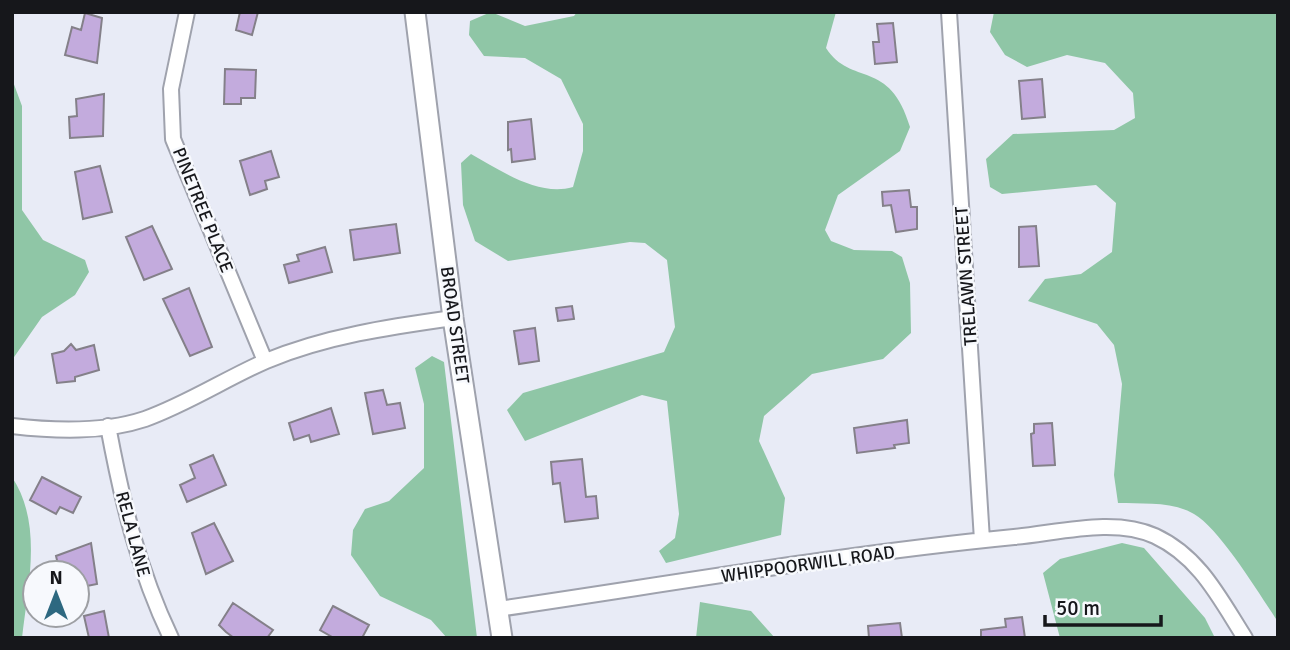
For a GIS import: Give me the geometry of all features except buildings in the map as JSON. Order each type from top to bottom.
[{"type":"street","name":"PINETREE PLACE","points":[[187,12],[171,89],[173,139],[265,362]]},
{"type":"street","name":"BROAD STREET","points":[[415,12],[453,318],[502,638]]},
{"type":"street","name":"TRELAWN STREET","points":[[949,12],[982,540]]},
{"type":"street","points":[[12,426],[53,430],[108,426],[143,419],[265,362],[321,341],[367,330],[453,318]]},
{"type":"street","name":"RELA LANE","points":[[108,426],[121,495],[148,588],[171,638]]},
{"type":"street","name":"WHIPPOORWILL ROAD","points":[[498,609],[982,540],[1120,527],[1153,535],[1192,561],[1210,580],[1245,638]]},
{"type":"green space","points":[[491,12],[525,26],[574,16],[577,12],[836,12],[826,48],[836,60],[847,67],[881,82],[902,105],[910,127],[900,151],[838,195],[825,230],[831,241],[854,250],[892,251],[902,257],[910,283],[911,333],[883,359],[812,374],[764,416],[759,441],[785,498],[781,535],[666,563],[659,551],[675,538],[679,514],[667,401],[642,395],[525,441],[507,410],[523,393],[664,352],[675,327],[667,260],[645,243],[630,242],[508,261],[475,241],[463,205],[461,163],[471,154],[520,180],[560,189],[573,187],[583,151],[583,124],[561,79],[525,58],[484,56],[469,35],[470,21]]},
{"type":"green space","points":[[994,12],[1278,12],[1278,622],[1216,533],[1194,514],[1167,505],[1118,503],[1114,475],[1122,384],[1114,345],[1097,324],[1028,301],[1045,279],[1081,274],[1112,252],[1116,203],[1096,185],[1002,194],[990,187],[986,159],[1013,134],[1114,130],[1135,118],[1133,93],[1105,63],[1067,55],[1027,67],[1005,55],[990,32]]},
{"type":"green space","points":[[12,79],[22,106],[22,210],[43,240],[85,260],[89,272],[75,295],[42,317],[12,360]]},
{"type":"green space","points":[[432,356],[444,362],[477,638],[447,638],[431,620],[380,596],[351,555],[353,530],[365,509],[389,501],[424,468],[424,404],[415,368]]},
{"type":"green space","points":[[12,477],[22,495],[27,515],[31,555],[31,559],[21,559],[22,638],[12,638]]},
{"type":"green space","points":[[1122,543],[1144,548],[1205,618],[1215,638],[1060,638],[1043,573],[1060,559]]},
{"type":"green space","points":[[700,602],[751,611],[775,638],[696,638]]}]
